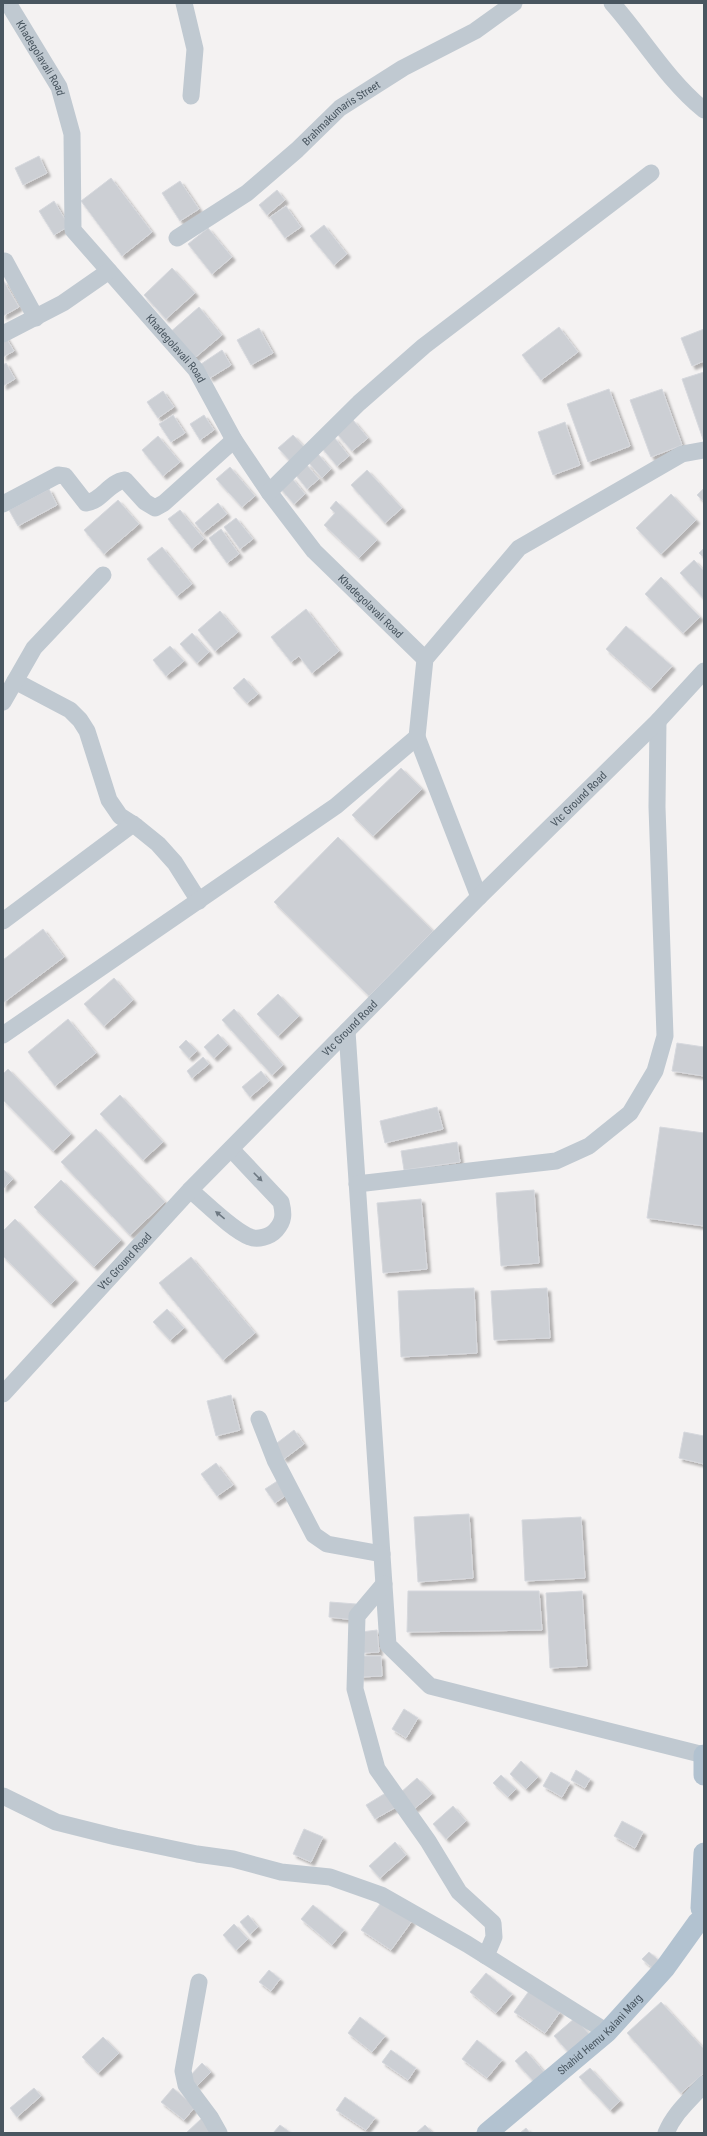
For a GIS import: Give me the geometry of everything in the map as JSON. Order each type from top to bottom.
[{"type":"main road","points":[[704,1755],[704,1776]]},
{"type":"main road","name":"Shahid Hemu Kalani Marg","points":[[487,2133],[607,2032],[666,1968],[702,1918],[704,1853]]},
{"type":"street","points":[[184,3],[195,50],[191,96]]},
{"type":"street","name":"Brahmakumaris Street","points":[[177,238],[247,192],[297,150],[340,108],[402,68],[475,31],[514,3]]},
{"type":"street","points":[[612,3],[634,28],[664,69],[687,96],[704,110]]},
{"type":"street","name":"Khadegolavali Road","points":[[7,6],[59,87],[72,134],[73,230],[196,370],[234,440],[269,492],[314,551],[425,659]]},
{"type":"street","points":[[269,492],[360,403],[424,346],[651,173]]},
{"type":"street","points":[[3,262],[5,261],[36,318]]},
{"type":"street","points":[[3,334],[63,303],[109,271]]},
{"type":"street","points":[[3,504],[58,475],[64,476],[86,503],[92,502],[118,481],[126,480],[145,502],[155,508],[164,503],[234,440]]},
{"type":"street","points":[[479,897],[417,737],[425,659],[519,548],[682,454],[704,450]]},
{"type":"street","points":[[3,702],[34,648],[103,575]]},
{"type":"street","name":"Vtc Ground Road","points":[[3,1394],[190,1190],[479,897],[658,721],[704,671]]},
{"type":"street","points":[[15,681],[70,710],[80,720],[87,731],[109,800],[120,816],[133,824],[158,844],[175,863],[199,901]]},
{"type":"street","points":[[358,1184],[556,1161],[589,1146],[630,1112],[655,1071],[665,1036],[657,807],[658,721]]},
{"type":"street","points":[[3,1035],[336,806],[417,737]]},
{"type":"street","points":[[3,921],[133,824]]},
{"type":"street","points":[[347,1031],[388,1645],[430,1686],[704,1755]]},
{"type":"street","points":[[190,1190],[251,1237],[263,1237],[273,1233],[282,1224],[283,1212],[281,1202],[231,1149]]},
{"type":"street","points":[[258,1419],[276,1460],[314,1535],[327,1544],[382,1554]]},
{"type":"street","points":[[384,1584],[357,1616],[356,1689],[375,1762],[377,1769],[428,1841],[459,1892],[493,1923],[494,1936],[486,1956]]},
{"type":"street","points":[[3,1796],[56,1822],[116,1837],[197,1854],[233,1859],[281,1872],[330,1877],[381,1895],[486,1956],[607,2032]]},
{"type":"street","points":[[199,1982],[183,2071],[186,2085],[210,2117],[219,2133]]},
{"type":"street","points":[[666,2133],[670,2123],[679,2110],[704,2084]]},
{"type":"building","points":[[39,156],[47,173],[23,185],[15,168]]},
{"type":"building","points":[[111,178],[152,232],[122,256],[81,201]]},
{"type":"building","points":[[180,181],[199,209],[180,221],[162,193]]},
{"type":"building","points":[[277,190],[285,200],[267,215],[259,205]]},
{"type":"building","points":[[54,201],[69,226],[54,235],[39,211]]},
{"type":"building","points":[[286,206],[301,227],[285,238],[270,217]]},
{"type":"building","points":[[324,225],[347,254],[334,265],[310,236]]},
{"type":"building","points":[[208,228],[232,257],[212,274],[188,244]]},
{"type":"building","points":[[172,268],[195,293],[166,319],[144,295]]},
{"type":"building","points":[[3,280],[19,307],[3,316]]},
{"type":"building","points":[[199,307],[222,335],[191,361],[168,334]]},
{"type":"building","points":[[559,327],[578,352],[541,380],[522,355]]},
{"type":"building","points":[[259,328],[273,353],[251,365],[237,340]]},
{"type":"building","points":[[704,329],[704,361],[692,366],[681,338]]},
{"type":"building","points":[[5,336],[14,351],[3,357],[3,338]]},
{"type":"building","points":[[222,350],[231,365],[210,378],[201,364]]},
{"type":"building","points":[[6,363],[15,379],[3,386],[3,365]]},
{"type":"building","points":[[704,372],[704,442],[682,379]]},
{"type":"building","points":[[609,389],[630,446],[588,462],[567,404]]},
{"type":"building","points":[[662,389],[682,445],[651,457],[630,400]]},
{"type":"building","points":[[163,391],[174,407],[158,418],[147,402]]},
{"type":"building","points":[[173,415],[185,433],[171,442],[159,424]]},
{"type":"building","points":[[204,415],[214,430],[200,440],[190,424]]},
{"type":"building","points":[[353,420],[368,438],[352,451],[337,434]]},
{"type":"building","points":[[565,422],[580,465],[553,475],[538,432]]},
{"type":"building","points":[[293,435],[307,450],[292,463],[278,448]]},
{"type":"building","points":[[158,436],[180,462],[163,476],[142,450]]},
{"type":"building","points":[[334,437],[349,456],[337,466],[321,447]]},
{"type":"building","points":[[318,454],[331,469],[322,478],[308,462]]},
{"type":"building","points":[[306,464],[319,479],[307,489],[295,474]]},
{"type":"building","points":[[230,467],[255,496],[242,507],[216,479]]},
{"type":"building","points":[[367,470],[402,508],[385,523],[351,485]]},
{"type":"building","points":[[291,477],[305,494],[294,504],[279,487]]},
{"type":"building","points":[[704,488],[704,502],[697,495]]},
{"type":"building","points":[[49,489],[57,505],[18,526],[9,510]]},
{"type":"building","points":[[671,494],[696,520],[661,554],[636,528]]},
{"type":"building","points":[[118,500],[139,524],[104,554],[84,530]]},
{"type":"building","points":[[336,501],[377,540],[359,558],[324,525],[335,513],[330,508]]},
{"type":"building","points":[[218,503],[227,514],[203,533],[195,523]]},
{"type":"building","points":[[180,510],[204,539],[192,549],[168,519]]},
{"type":"building","points":[[236,518],[253,539],[240,549],[224,527]]},
{"type":"building","points":[[221,529],[239,554],[227,563],[209,538]]},
{"type":"building","points":[[162,547],[192,584],[177,596],[147,559]]},
{"type":"building","points":[[704,548],[704,558],[699,553]]},
{"type":"building","points":[[694,560],[704,571],[704,599],[680,573]]},
{"type":"building","points":[[661,577],[700,617],[683,633],[645,594]]},
{"type":"building","points":[[306,609],[339,651],[312,673],[299,656],[291,662],[271,637]]},
{"type":"building","points":[[220,611],[238,632],[215,651],[198,630]]},
{"type":"building","points":[[626,626],[672,666],[651,689],[606,649]]},
{"type":"building","points":[[192,633],[209,652],[197,663],[180,644]]},
{"type":"building","points":[[170,646],[184,661],[166,676],[153,660]]},
{"type":"building","points":[[244,678],[258,694],[247,703],[233,688]]},
{"type":"building","points":[[401,768],[422,789],[373,836],[352,815]]},
{"type":"building","points":[[338,837],[433,931],[369,996],[274,902]]},
{"type":"building","points":[[43,929],[64,957],[3,1003],[3,960]]},
{"type":"building","points":[[114,978],[133,1000],[104,1026],[84,1004]]},
{"type":"building","points":[[278,994],[299,1016],[278,1036],[257,1014]]},
{"type":"building","points":[[234,1009],[283,1065],[272,1075],[222,1020]]},
{"type":"building","points":[[68,1019],[96,1053],[55,1086],[28,1052]]},
{"type":"building","points":[[218,1034],[228,1045],[214,1058],[204,1047]]},
{"type":"building","points":[[186,1040],[197,1051],[189,1058],[179,1047]]},
{"type":"building","points":[[677,1043],[704,1047],[704,1076],[672,1071]]},
{"type":"building","points":[[203,1057],[209,1064],[192,1078],[187,1071]]},
{"type":"building","points":[[8,1069],[71,1134],[53,1151],[3,1100],[3,1074]]},
{"type":"building","points":[[261,1071],[269,1081],[250,1097],[242,1087]]},
{"type":"building","points":[[120,1095],[163,1142],[143,1160],[100,1114]]},
{"type":"building","points":[[437,1107],[443,1129],[385,1143],[380,1121]]},
{"type":"building","points":[[660,1127],[704,1133],[704,1226],[647,1218]]},
{"type":"building","points":[[96,1129],[165,1202],[130,1235],[61,1162]]},
{"type":"building","points":[[457,1142],[460,1162],[404,1170],[401,1151]]},
{"type":"building","points":[[3,1169],[13,1179],[3,1189]]},
{"type":"building","points":[[61,1180],[121,1240],[94,1267],[34,1207]]},
{"type":"building","points":[[534,1190],[539,1263],[501,1266],[496,1193]]},
{"type":"building","points":[[421,1199],[427,1269],[383,1273],[377,1203]]},
{"type":"building","points":[[15,1219],[75,1280],[51,1304],[3,1256],[3,1231]]},
{"type":"building","points":[[191,1257],[255,1333],[223,1360],[159,1283]]},
{"type":"building","points":[[474,1288],[477,1353],[401,1357],[398,1291]]},
{"type":"building","points":[[547,1288],[550,1338],[494,1340],[491,1291]]},
{"type":"building","points":[[167,1309],[184,1328],[170,1340],[153,1322]]},
{"type":"building","points":[[231,1395],[240,1430],[216,1436],[207,1401]]},
{"type":"building","points":[[294,1430],[304,1444],[284,1459],[273,1446]]},
{"type":"building","points":[[684,1432],[704,1436],[704,1464],[679,1458]]},
{"type":"building","points":[[216,1463],[233,1485],[217,1496],[201,1474]]},
{"type":"building","points":[[282,1478],[291,1492],[275,1503],[265,1489]]},
{"type":"building","points":[[469,1514],[473,1578],[418,1582],[414,1517]]},
{"type":"building","points":[[581,1517],[585,1578],[525,1581],[522,1520]]},
{"type":"building","points":[[408,1591],[539,1591],[542,1630],[407,1632]]},
{"type":"building","points":[[582,1591],[587,1666],[550,1668],[546,1593]]},
{"type":"building","points":[[330,1602],[356,1604],[355,1620],[329,1617]]},
{"type":"building","points":[[377,1630],[379,1652],[363,1653],[361,1632]]},
{"type":"building","points":[[359,1656],[381,1656],[382,1676],[360,1677]]},
{"type":"building","points":[[404,1709],[418,1718],[406,1738],[392,1729]]},
{"type":"building","points":[[521,1761],[538,1777],[526,1789],[510,1774]]},
{"type":"building","points":[[576,1770],[590,1779],[585,1788],[571,1780]]},
{"type":"building","points":[[551,1772],[570,1783],[562,1797],[543,1786]]},
{"type":"building","points":[[501,1775],[516,1789],[508,1797],[493,1783]]},
{"type":"building","points":[[417,1778],[432,1794],[414,1809],[400,1793]]},
{"type":"building","points":[[389,1791],[398,1806],[375,1819],[366,1805]]},
{"type":"building","points":[[453,1806],[466,1821],[446,1839],[433,1824]]},
{"type":"building","points":[[622,1821],[643,1832],[635,1848],[614,1836]]},
{"type":"building","points":[[304,1829],[323,1837],[311,1862],[293,1854]]},
{"type":"building","points":[[395,1842],[406,1855],[380,1878],[369,1866]]},
{"type":"building","points":[[383,1900],[412,1921],[391,1950],[361,1930]]},
{"type":"building","points":[[313,1905],[344,1930],[332,1945],[301,1919]]},
{"type":"building","points":[[248,1915],[258,1927],[250,1934],[240,1922]]},
{"type":"building","points":[[234,1924],[248,1939],[236,1950],[223,1935]]},
{"type":"building","points":[[649,1952],[662,1963],[656,1971],[642,1959]]},
{"type":"building","points":[[269,1970],[280,1979],[271,1991],[259,1982]]},
{"type":"building","points":[[486,1973],[512,1994],[496,2013],[470,1992]]},
{"type":"building","points":[[529,1991],[560,2012],[545,2033],[514,2012]]},
{"type":"building","points":[[661,2002],[704,2049],[704,2073],[681,2093],[627,2033]]},
{"type":"building","points":[[360,2017],[385,2036],[372,2052],[348,2033]]},
{"type":"building","points":[[575,2018],[590,2035],[570,2054],[554,2036]]},
{"type":"building","points":[[103,2037],[119,2053],[98,2073],[82,2057]]},
{"type":"building","points":[[477,2040],[502,2060],[487,2078],[462,2059]]},
{"type":"building","points":[[391,2050],[416,2068],[408,2080],[382,2062]]},
{"type":"building","points":[[526,2051],[546,2074],[536,2084],[515,2061]]},
{"type":"building","points":[[202,2063],[211,2072],[197,2086],[188,2078]]},
{"type":"building","points":[[590,2068],[620,2101],[610,2110],[579,2077]]},
{"type":"building","points":[[34,2088],[41,2096],[17,2117],[10,2108]]},
{"type":"building","points":[[173,2088],[195,2107],[184,2120],[161,2102]]},
{"type":"building","points":[[345,2097],[375,2118],[366,2130],[336,2110]]},
{"type":"building","points":[[202,2118],[212,2133],[186,2133]]},
{"type":"building","points":[[280,2125],[291,2133],[273,2133]]},
{"type":"building","points":[[425,2125],[433,2133],[416,2133]]},
{"type":"building","points":[[526,2128],[530,2133],[520,2133]]}]
